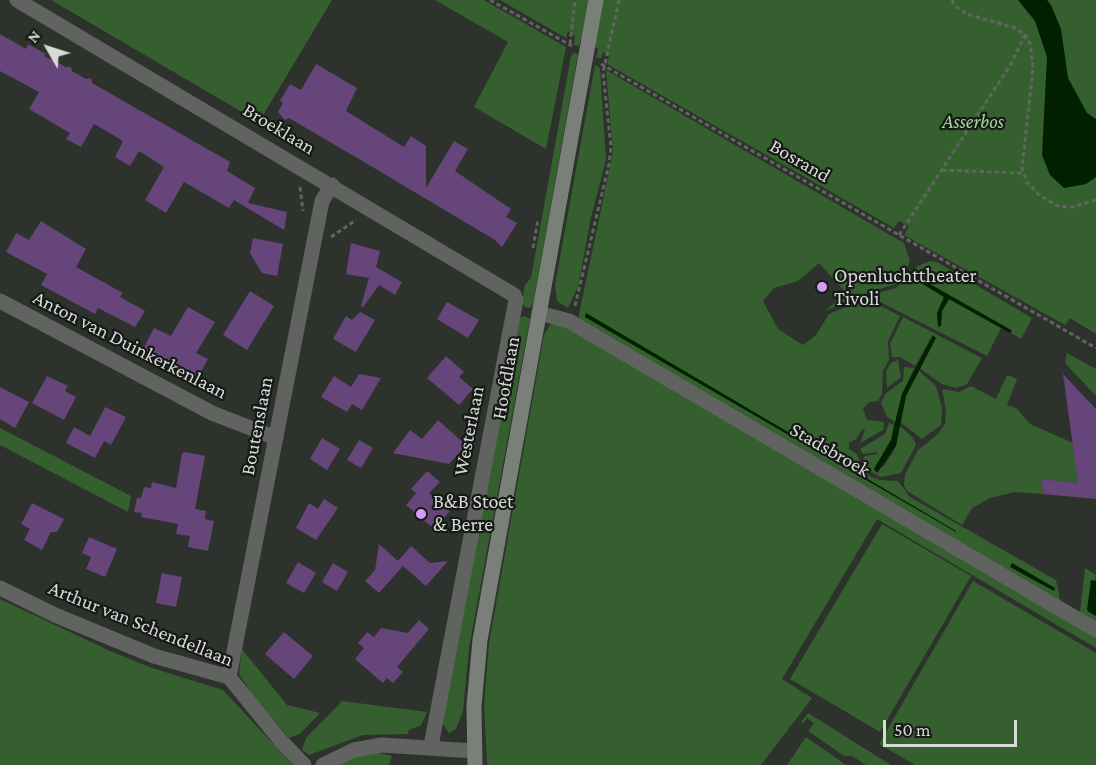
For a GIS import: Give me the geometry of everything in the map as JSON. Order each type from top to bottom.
[{"type":"street","name":"Broeklaan","points":[[17,0],[511,291],[516,300]]},
{"type":"street","name":"Hoofdlaan","points":[[475,758],[474,706],[480,640],[596,0]]},
{"type":"street","name":"Boutenslaan","points":[[229,677],[322,201],[332,185]]},
{"type":"street","name":"Westerlaan","points":[[431,746],[516,300]]},
{"type":"street","name":"Anton van Duinkerkenlaan","points":[[0,301],[212,413],[276,438]]},
{"type":"street","name":"Stadsbroek","points":[[539,313],[569,321],[1096,630]]},
{"type":"street","name":"Arthur van Schendellaan","points":[[0,588],[55,615],[154,656],[229,677],[280,741],[304,765]]},
{"type":"street","points":[[323,765],[341,754],[368,746],[397,744],[431,746],[475,758]]},
{"type":"path","name":"Bosrand","points":[[490,0],[1096,348]]},
{"type":"path","points":[[567,57],[575,0]]},
{"type":"path","points":[[569,321],[585,276],[591,232],[609,164],[610,147],[603,65],[620,0]]},
{"type":"path","points":[[952,0],[955,6],[967,14],[1015,28],[1025,35],[1032,53],[1034,68],[1024,138],[1023,172],[1039,195],[1058,206],[1072,207],[1096,200]]},
{"type":"path","points":[[898,235],[1011,64],[1025,35]]},
{"type":"path","points":[[297,164],[303,212]]},
{"type":"path","points":[[942,170],[1023,172]]},
{"type":"path","points":[[313,250],[371,209]]},
{"type":"path","points":[[532,254],[540,209]]},
{"type":"green space","points":[[51,0],[332,0],[259,122]]},
{"type":"green space","points":[[435,0],[484,0],[566,47],[546,149],[474,107],[508,42]]},
{"type":"green space","name":"Asserbos","points":[[500,0],[1096,0],[1096,334],[1070,318],[1065,325],[904,235],[909,226],[899,221],[894,228],[607,64],[609,56],[603,52],[601,58],[596,58],[598,49],[581,39],[579,46],[574,45],[575,36],[568,31],[566,38]]},
{"type":"green space","points":[[574,53],[578,54],[533,304],[530,308],[525,307],[522,303],[525,285],[531,278],[571,56]]},
{"type":"green space","points":[[595,65],[600,68],[606,160],[591,217],[578,287],[568,308],[557,301],[555,285]]},
{"type":"green space","points":[[606,70],[904,243],[910,261],[903,278],[896,284],[825,311],[846,293],[819,263],[798,281],[774,288],[763,301],[778,329],[803,345],[816,335],[829,314],[862,300],[873,302],[900,316],[888,341],[889,360],[883,371],[882,394],[878,401],[869,402],[863,409],[867,420],[884,422],[883,430],[860,443],[865,430],[862,429],[856,439],[849,443],[849,449],[857,454],[863,470],[871,477],[898,481],[910,497],[1056,580],[1061,605],[578,319],[613,152]]},
{"type":"green space","points":[[930,261],[937,262],[1032,318],[1021,339],[1011,333],[1011,330],[919,278],[917,280],[944,297],[937,318],[942,318],[942,311],[949,299],[1001,328],[987,356],[868,296],[896,288],[918,266]]},
{"type":"green space","points":[[525,316],[530,319],[469,648],[463,711],[456,729],[449,733],[441,721],[520,318]]},
{"type":"green space","points":[[903,317],[982,358],[967,384],[956,388],[942,384],[919,368],[932,336],[915,366],[900,357],[892,357],[890,344]]},
{"type":"green space","points":[[554,323],[560,323],[1096,636],[1096,648],[877,519],[782,679],[812,698],[761,765],[487,765],[484,705],[489,643],[544,335]]},
{"type":"green space","points":[[1067,353],[1096,369],[1096,396],[1065,363]]},
{"type":"green space","points":[[898,360],[901,377],[887,388],[886,371],[891,363]]},
{"type":"green space","points":[[904,367],[914,368],[902,394],[895,422],[887,417],[881,403],[886,393],[903,381]]},
{"type":"green space","points":[[918,370],[936,386],[942,408],[941,425],[922,439],[900,422],[906,396]]},
{"type":"green space","points":[[1007,375],[1017,379],[1007,405],[1016,408],[1030,424],[1073,443],[1078,483],[1041,479],[1043,494],[1015,492],[990,498],[972,508],[962,525],[907,491],[904,485],[905,474],[918,450],[938,434],[945,424],[946,411],[942,389],[959,392],[971,386],[996,399]]},
{"type":"green space","points":[[889,423],[894,425],[891,440],[874,469],[883,467],[893,452],[900,426],[913,438],[916,445],[901,473],[881,477],[867,470],[862,460],[865,456],[877,454],[877,452],[863,454],[860,449],[885,434]]},
{"type":"green space","points":[[0,428],[131,496],[128,512],[0,445]]},
{"type":"green space","points":[[882,524],[971,576],[880,732],[790,679]]},
{"type":"green space","points":[[1085,568],[1096,575],[1088,612],[1096,616],[1096,625],[1082,617],[1080,612]]},
{"type":"green space","points":[[973,581],[1096,653],[1096,765],[915,765],[879,744]]},
{"type":"green space","points":[[0,599],[110,651],[152,668],[223,690],[293,765],[0,765]]},
{"type":"green space","points":[[242,649],[287,705],[320,713],[300,734],[289,738],[252,694],[239,674]]},
{"type":"green space","points":[[342,701],[427,712],[421,725],[409,730],[408,734],[363,735],[309,755],[302,750],[306,738]]},
{"type":"green space","points":[[808,713],[891,765],[866,765],[852,756],[844,756],[808,731],[814,723],[807,718],[803,724],[801,722]]},
{"type":"green space","points":[[806,737],[846,765],[787,765]]},
{"type":"green space","points":[[379,753],[392,756],[389,765],[338,765],[359,756]]},
{"type":"shaded area","points":[[1018,0],[1047,0],[1051,5],[1061,29],[1068,78],[1087,113],[1096,119],[1096,177],[1086,184],[1064,188],[1050,175],[1042,155],[1047,57],[1035,21]]},
{"type":"shaded area","points":[[919,278],[1012,331],[1010,333],[949,299],[942,311],[941,326],[938,327],[937,313],[944,297],[918,281]]},
{"type":"shaded area","points":[[586,313],[956,531],[956,532],[585,317]]},
{"type":"shaded area","points":[[933,335],[936,338],[906,396],[896,446],[877,473],[874,469],[891,440],[902,394]]},
{"type":"shaded area","points":[[1012,563],[1055,588],[1054,591],[1010,567]]},
{"type":"shaded area","points":[[1091,580],[1096,581],[1096,616],[1087,610]]},
{"type":"building","points":[[0,34],[26,49],[28,44],[46,54],[44,56],[66,67],[71,67],[72,71],[86,79],[91,78],[92,83],[230,162],[227,171],[255,188],[248,203],[287,212],[284,230],[234,200],[229,208],[184,182],[166,213],[145,200],[164,167],[139,151],[130,166],[115,157],[123,141],[94,124],[81,147],[66,139],[70,133],[29,109],[39,92],[0,71]]},
{"type":"building","points":[[316,64],[357,88],[346,111],[404,147],[411,136],[426,146],[426,188],[454,141],[468,149],[455,171],[511,209],[506,217],[517,223],[502,247],[495,240],[289,118],[285,120],[278,112],[283,103],[280,101],[290,84],[301,90]]},
{"type":"building","points":[[41,221],[86,249],[76,267],[123,293],[120,297],[145,311],[135,327],[98,308],[95,314],[41,285],[47,274],[6,252],[16,233],[29,240]]},
{"type":"building","points":[[253,238],[283,244],[277,276],[262,273],[250,253]]},
{"type":"building","points":[[351,243],[380,251],[376,267],[402,282],[395,295],[379,285],[363,307],[361,306],[369,278],[346,274]]},
{"type":"building","points":[[250,291],[274,306],[247,350],[223,335]]},
{"type":"building","points":[[447,302],[479,320],[468,338],[437,319]]},
{"type":"building","points":[[188,307],[215,322],[196,353],[208,359],[197,379],[142,351],[154,328],[171,336]]},
{"type":"building","points":[[360,312],[375,320],[356,352],[333,339],[346,316],[352,320]]},
{"type":"building","points":[[446,356],[464,372],[459,377],[473,389],[459,405],[427,378]]},
{"type":"building","points":[[359,374],[381,378],[362,410],[352,404],[347,412],[321,397],[334,376],[351,387]]},
{"type":"building","points":[[1063,374],[1096,409],[1096,499],[1043,494],[1041,479],[1078,483]]},
{"type":"building","points":[[47,376],[68,386],[65,391],[76,397],[64,420],[32,403]]},
{"type":"building","points":[[0,387],[29,402],[15,428],[0,419]]},
{"type":"building","points":[[105,407],[126,417],[111,445],[104,441],[95,458],[66,443],[74,427],[90,436]]},
{"type":"building","points":[[438,420],[466,445],[449,464],[393,453],[410,430],[422,439]]},
{"type":"building","points":[[322,438],[340,449],[327,470],[310,459]]},
{"type":"building","points":[[359,440],[373,448],[361,468],[347,460]]},
{"type":"building","points":[[182,453],[205,456],[195,509],[206,511],[205,519],[214,521],[208,551],[188,547],[190,536],[176,534],[178,524],[141,517],[142,513],[134,512],[137,498],[141,498],[144,487],[151,488],[152,482],[176,488]]},
{"type":"building","points":[[427,471],[440,482],[429,493],[450,511],[434,529],[406,505],[416,493],[411,489]]},
{"type":"building","points":[[324,499],[338,508],[316,540],[296,528],[309,503],[318,509]]},
{"type":"building","points":[[32,503],[64,519],[57,532],[51,532],[42,550],[24,540],[30,529],[21,524]]},
{"type":"building","points":[[89,537],[117,549],[105,577],[86,569],[91,557],[82,553]]},
{"type":"building","points":[[379,544],[398,561],[411,546],[430,563],[448,561],[426,586],[403,566],[379,593],[365,581],[375,570]]},
{"type":"building","points":[[298,562],[316,573],[304,593],[286,583]]},
{"type":"building","points":[[333,563],[348,572],[337,591],[322,582]]},
{"type":"building","points":[[162,573],[182,577],[176,607],[156,603]]},
{"type":"building","points":[[419,620],[429,629],[397,667],[403,672],[393,683],[387,678],[383,683],[355,659],[364,648],[358,643],[367,632],[374,637],[381,628],[408,633]]},
{"type":"building","points":[[284,632],[313,656],[294,679],[265,654]]},
{"type":"place","name":"Openluchttheater Tivoli","points":[[822,287]]},
{"type":"place","name":"B&B Stoet & Berre","points":[[421,514]]}]
